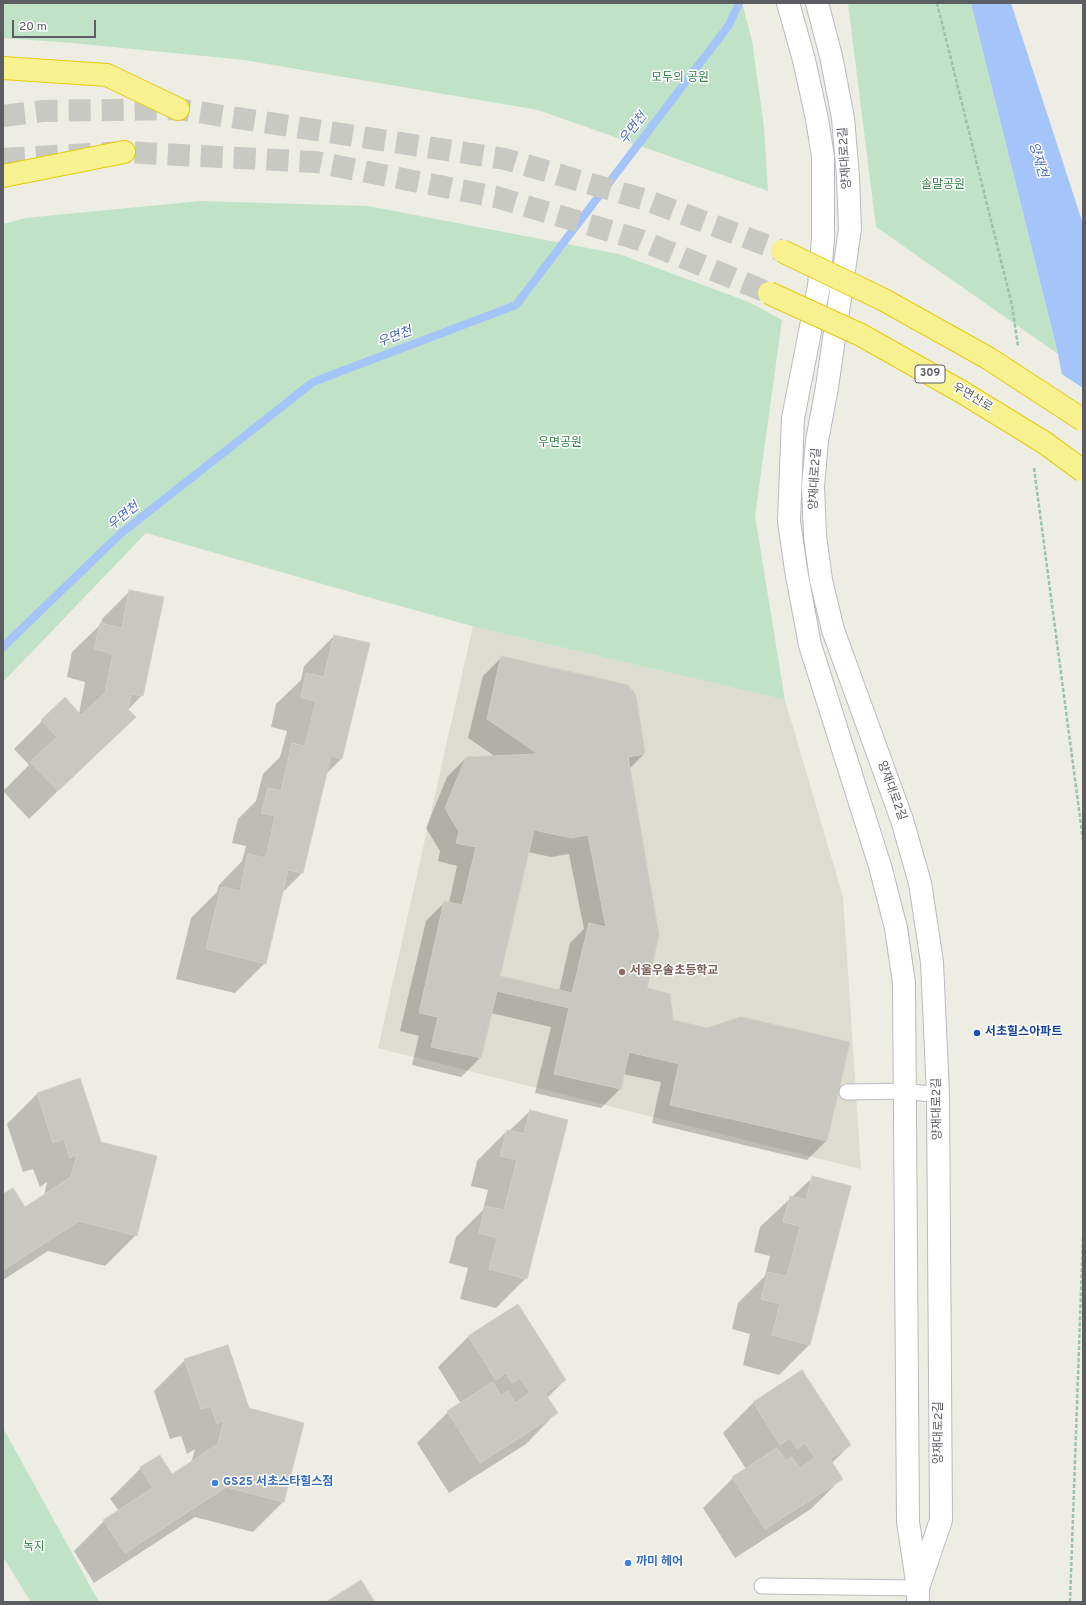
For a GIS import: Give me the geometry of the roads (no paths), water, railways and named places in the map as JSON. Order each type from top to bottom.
[{"type":"highway","points":[[3,68],[107,75],[178,109]]},
{"type":"highway","points":[[3,176],[124,152]]},
{"type":"highway","points":[[782,251],[884,300],[981,354],[1083,420]]},
{"type":"highway","name":"우면산로","points":[[769,293],[860,335],[962,392],[1045,443],[1083,471]]},
{"type":"street","name":"양재대로2길","points":[[817,3],[831,56],[843,118],[848,177],[850,229],[818,441],[813,486],[815,536],[821,580],[833,630],[902,820],[920,883],[932,962],[938,1095],[941,1520],[918,1595]]},
{"type":"street","name":"양재대로2길","points":[[788,4],[804,60],[817,119],[823,157],[822,239],[819,286],[793,418],[789,521],[796,570],[810,645],[880,866],[896,928],[904,983],[908,1522],[918,1595]]},
{"type":"lane","points":[[847,1092],[905,1090],[938,1095]]},
{"type":"lane","points":[[762,1586],[918,1595]]},
{"type":"water","name":"양재천","points":[[971,3],[1011,3],[1083,224],[1083,484],[1058,354]]},
{"type":"waterway","name":"우면천","points":[[3,647],[119,535],[313,382],[516,305],[729,25],[739,3]]},
{"type":"tunnel","points":[[3,116],[43,111],[178,109],[505,159],[646,200],[782,251]]},
{"type":"tunnel","points":[[3,159],[124,152],[316,162],[496,197],[640,240],[769,293]]},
{"type":"place","name":"서울우솔초등학교","points":[[622,972]]},
{"type":"place","name":"서초힐스아파트","points":[[977,1033]]},
{"type":"place","name":"GS25 서초스타힐스점","points":[[215,1483]]},
{"type":"place","name":"까미 헤어","points":[[628,1563]]},
{"type":"park label","name":"모두의 공원","points":[[680,79]]},
{"type":"park label","name":"솔말공원","points":[[943,186]]},
{"type":"park label","name":"우면공원","points":[[560,444]]},
{"type":"park label","name":"녹지","points":[[34,1548]]}]
